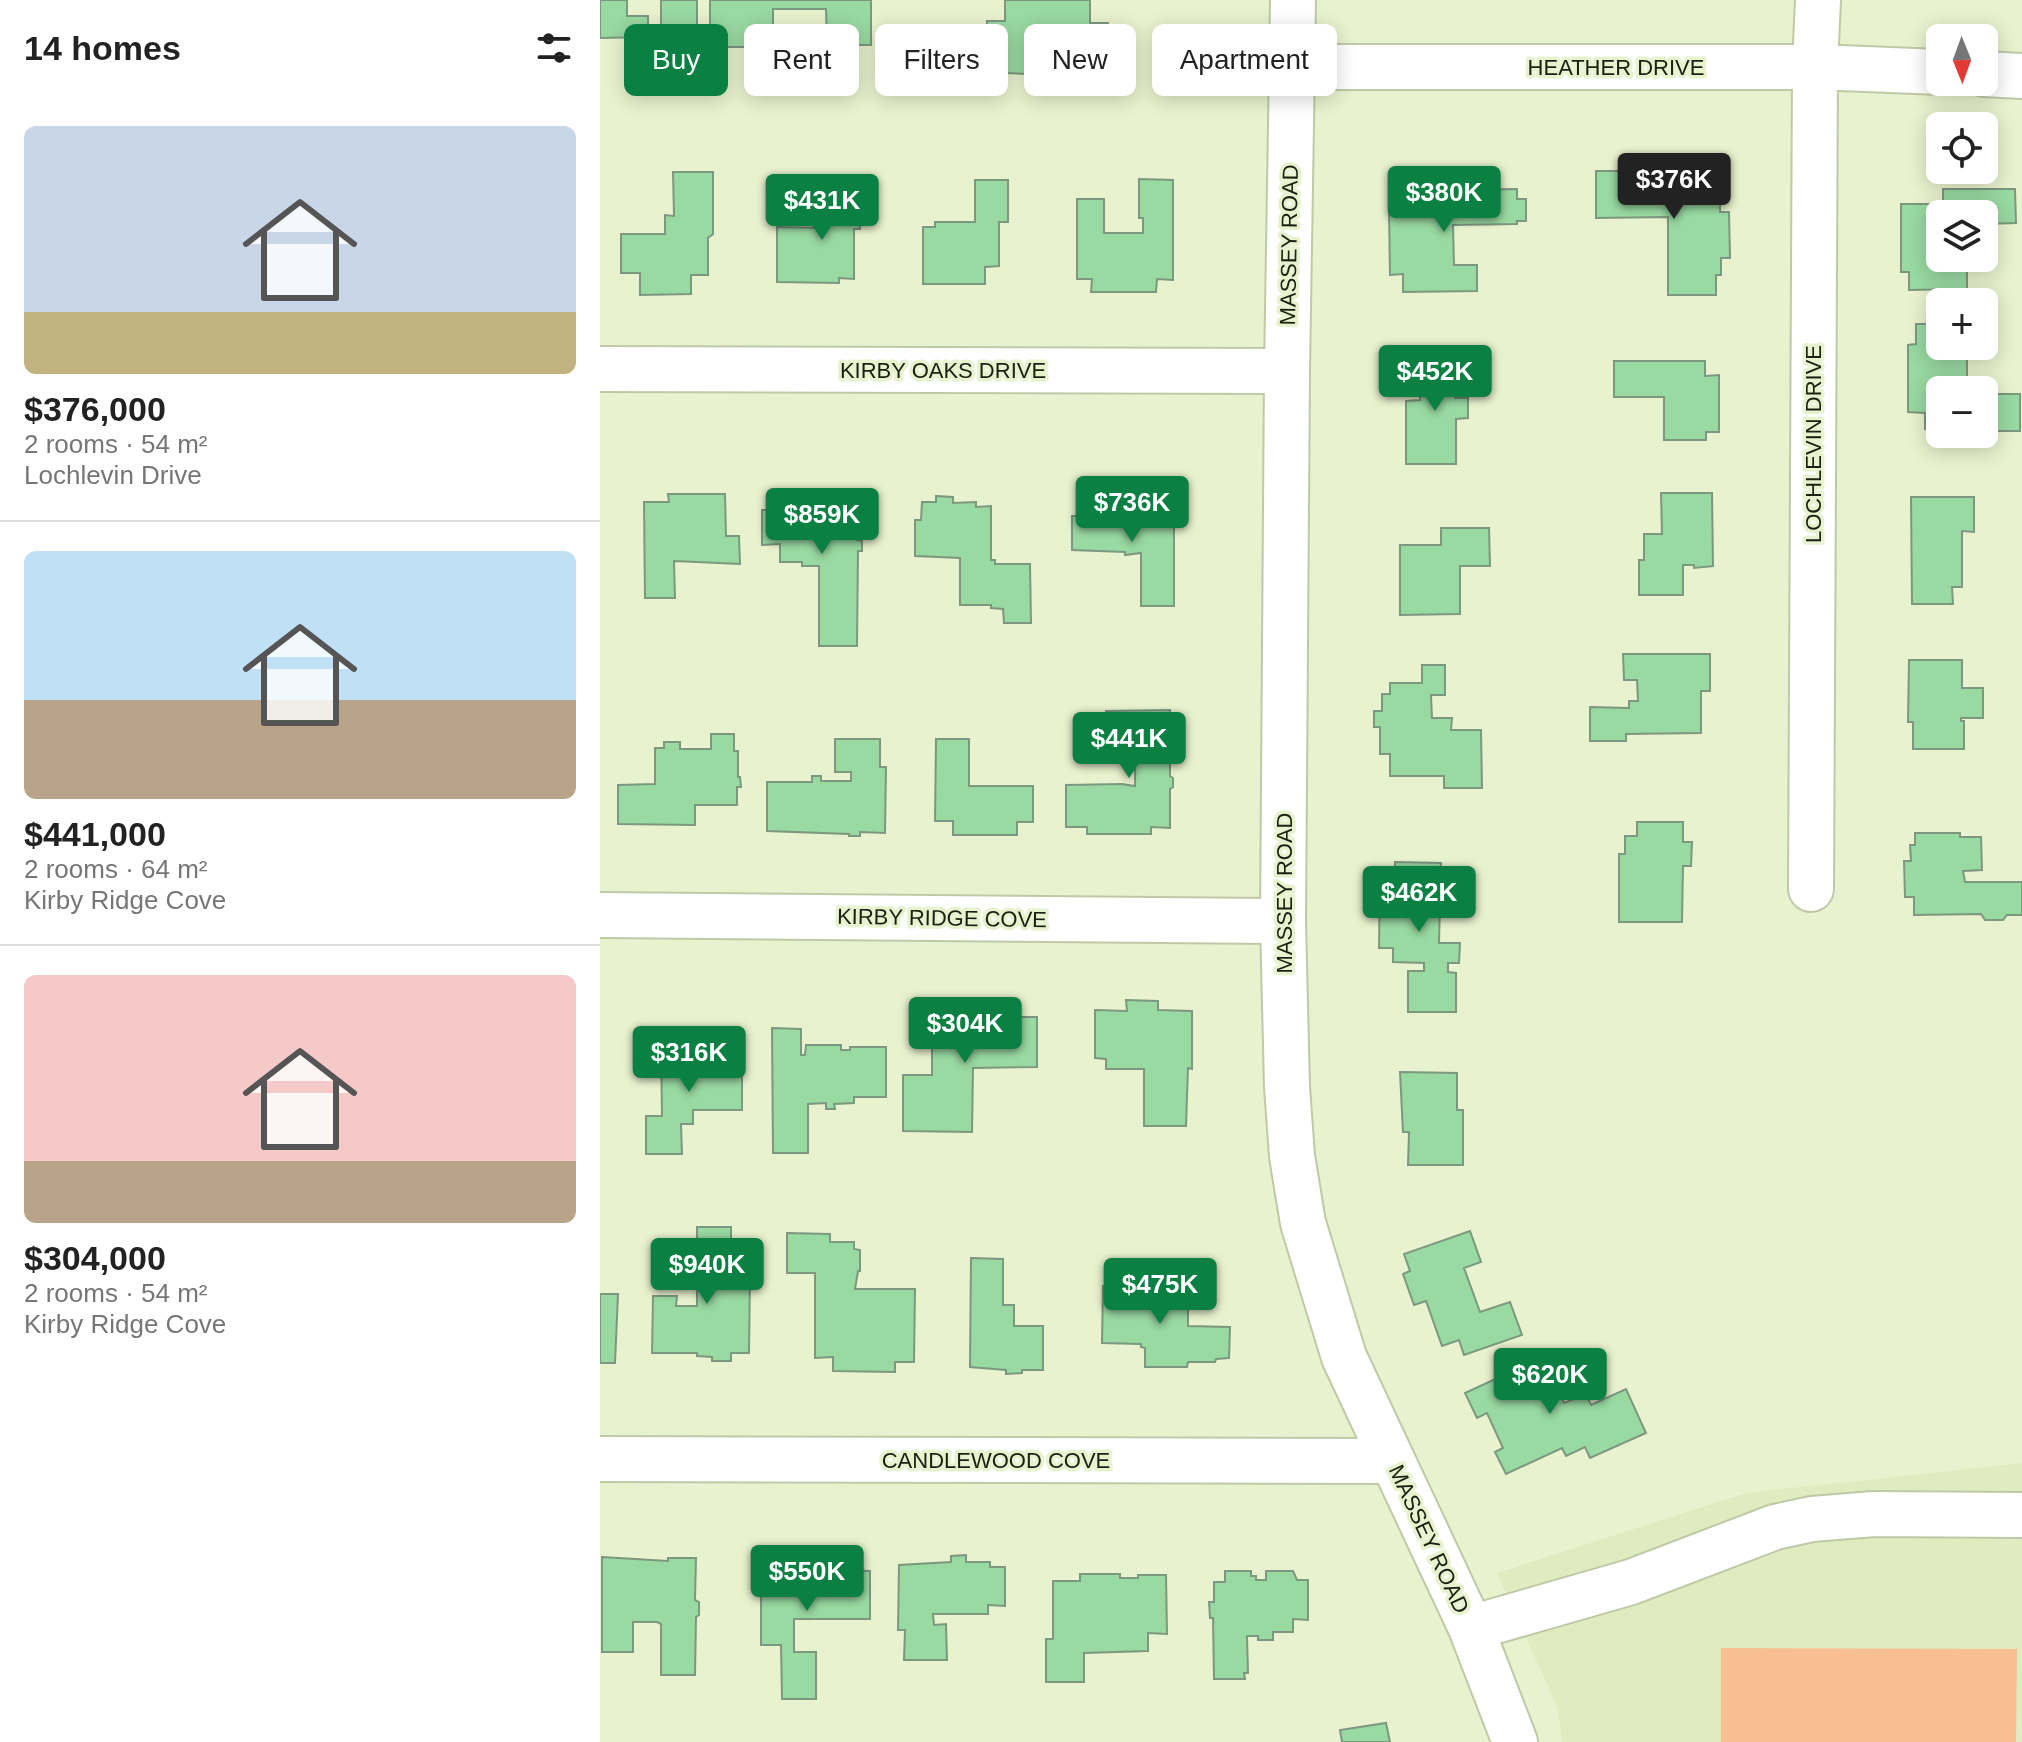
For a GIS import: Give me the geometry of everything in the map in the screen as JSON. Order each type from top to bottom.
[{"type":"street","name":"MASSEY ROAD","points":[[1293,0],[1293,24]]},
{"type":"street","name":"LOCHLEVIN DRIVE","points":[[1811,889],[1815,67],[1818,0]]},
{"type":"street","name":"HEATHER DRIVE","points":[[1337,67],[1815,67],[1926,71]]},
{"type":"street","points":[[1998,75],[2022,76]]},
{"type":"street","name":"MASSEY ROAD","points":[[1292,96],[1283,921],[1292,1156],[1303,1223],[1344,1357],[1471,1628],[1515,1742]]},
{"type":"street","name":"KIRBY OAKS DRIVE","points":[[600,369],[1287,371]]},
{"type":"street","name":"KIRBY RIDGE COVE","points":[[600,915],[1283,921]]},
{"type":"street","name":"CANDLEWOOD COVE","points":[[600,1459],[1393,1461]]},
{"type":"street","points":[[1471,1628],[1631,1582],[1760,1532],[1812,1519],[1874,1514],[2022,1515]]},
{"type":"shaded area","points":[[2022,1463],[2022,1742],[1562,1742],[1558,1709],[1497,1573],[1746,1493]]},
{"type":"shaded area","points":[[1721,1648],[2017,1649],[2016,1742],[1721,1742]]},
{"type":"building","points":[[600,0],[627,0],[627,16],[648,16],[648,24],[624,24],[624,38],[600,38]]},
{"type":"building","points":[[661,0],[697,0],[697,24],[661,24]]},
{"type":"building","points":[[710,0],[871,0],[871,45],[859,45],[859,24],[826,24],[826,9],[773,9],[773,24],[744,24],[744,47],[728,47],[728,24],[710,24]]},
{"type":"building","points":[[1005,0],[1090,0],[1090,23],[1108,24],[1024,24],[1024,74],[1008,73],[1008,24],[987,24],[987,21],[1005,21]]},
{"type":"building","points":[[1596,171],[1713,171],[1714,196],[1720,196],[1720,212],[1729,212],[1730,258],[1721,258],[1721,275],[1716,275],[1716,295],[1668,295],[1668,217],[1596,218]]},
{"type":"building","points":[[673,172],[713,172],[713,234],[708,238],[708,275],[691,275],[691,294],[640,295],[640,273],[621,273],[621,234],[665,234],[665,215],[674,216]]},
{"type":"building","points":[[1139,179],[1173,180],[1173,280],[1157,279],[1156,292],[1091,292],[1092,279],[1077,279],[1077,199],[1104,199],[1104,233],[1143,233],[1143,218],[1139,218]]},
{"type":"building","points":[[975,180],[1008,180],[1008,222],[999,222],[999,266],[985,267],[985,284],[923,284],[923,227],[935,227],[935,222],[975,222]]},
{"type":"building","points":[[1426,181],[1444,181],[1444,190],[1517,189],[1517,199],[1526,199],[1526,221],[1517,221],[1517,224],[1453,225],[1454,265],[1477,265],[1477,291],[1403,292],[1403,274],[1390,275],[1389,210],[1404,210],[1404,190],[1426,190]]},
{"type":"building","points":[[826,185],[860,185],[860,229],[854,229],[854,279],[839,278],[839,283],[777,282],[777,227],[825,228]]},
{"type":"building","points":[[1943,189],[2015,189],[2016,223],[1998,224],[1998,200],[1943,200]]},
{"type":"building","points":[[1901,204],[1926,204],[1926,272],[1967,272],[1967,288],[1909,290],[1909,272],[1901,272]]},
{"type":"building","points":[[1916,324],[1926,324],[1926,360],[1967,360],[1967,376],[1926,376],[1926,429],[1925,413],[1908,412],[1908,345],[1916,344]]},
{"type":"building","points":[[1420,354],[1455,354],[1455,398],[1468,398],[1468,418],[1456,419],[1456,464],[1406,464],[1406,401],[1420,400]]},
{"type":"building","points":[[1614,361],[1705,361],[1705,376],[1719,375],[1719,432],[1706,432],[1706,440],[1664,440],[1664,397],[1614,397]]},
{"type":"building","points":[[1998,394],[2020,394],[2020,431],[1998,431]]},
{"type":"building","points":[[781,493],[841,493],[841,506],[857,505],[857,540],[862,541],[862,551],[858,551],[857,646],[819,646],[819,566],[780,562],[780,544],[762,545],[762,510],[781,510]]},
{"type":"building","points":[[1661,493],[1712,493],[1713,566],[1694,568],[1694,565],[1683,565],[1683,595],[1639,595],[1639,560],[1644,560],[1644,534],[1662,534]]},
{"type":"building","points":[[668,494],[725,494],[726,536],[739,536],[740,564],[674,561],[675,598],[645,598],[644,502],[669,502]]},
{"type":"building","points":[[936,496],[953,497],[953,503],[976,502],[976,507],[991,506],[991,560],[995,560],[995,564],[1030,564],[1031,623],[1004,623],[1003,609],[991,608],[991,605],[960,605],[960,558],[915,556],[915,520],[921,520],[922,502],[936,502]]},
{"type":"building","points":[[1911,497],[1974,497],[1974,532],[1962,531],[1962,587],[1952,587],[1953,604],[1912,604]]},
{"type":"building","points":[[1088,503],[1157,504],[1157,523],[1174,523],[1174,606],[1141,606],[1141,553],[1125,555],[1125,552],[1072,550],[1072,516],[1088,516]]},
{"type":"building","points":[[1441,528],[1489,528],[1490,566],[1460,566],[1460,614],[1400,615],[1400,545],[1441,545]]},
{"type":"building","points":[[1623,654],[1710,654],[1710,691],[1701,691],[1701,733],[1626,734],[1626,741],[1590,741],[1590,707],[1629,708],[1629,701],[1638,701],[1637,680],[1624,680]]},
{"type":"building","points":[[1909,660],[1962,660],[1962,688],[1983,688],[1983,718],[1961,718],[1964,721],[1964,749],[1913,749],[1913,722],[1908,722]]},
{"type":"building","points":[[1422,665],[1445,665],[1445,695],[1431,695],[1432,718],[1452,718],[1451,730],[1481,730],[1482,788],[1444,788],[1444,776],[1390,776],[1390,754],[1380,754],[1380,727],[1374,727],[1374,711],[1382,711],[1382,694],[1390,694],[1390,683],[1422,683]]},
{"type":"building","points":[[1170,710],[1170,776],[1173,787],[1170,789],[1170,828],[1151,827],[1151,834],[1087,834],[1087,827],[1066,827],[1066,785],[1135,786],[1135,748],[1106,748],[1106,711]]},
{"type":"building","points":[[711,734],[734,734],[741,787],[737,787],[737,805],[695,805],[695,825],[618,824],[618,785],[655,784],[655,748],[664,748],[664,742],[680,742],[680,749],[711,749]]},
{"type":"building","points":[[835,739],[880,739],[880,767],[886,767],[885,833],[860,832],[860,836],[849,836],[767,831],[767,782],[812,782],[812,776],[821,776],[821,781],[851,781],[851,772],[835,772]]},
{"type":"building","points":[[936,739],[969,739],[969,786],[1033,786],[1033,822],[1017,822],[1017,835],[953,835],[953,821],[935,821]]},
{"type":"building","points":[[1637,822],[1683,822],[1683,842],[1692,842],[1691,866],[1683,866],[1682,922],[1619,922],[1619,854],[1625,854],[1625,836],[1637,836]]},
{"type":"building","points":[[1915,833],[1960,833],[1960,837],[1981,837],[1982,870],[1963,871],[1965,882],[2022,882],[2022,915],[2007,915],[2003,920],[1985,920],[1981,914],[1914,915],[1914,897],[1905,897],[1904,861],[1911,861],[1910,845],[1915,845]]},
{"type":"building","points":[[1395,862],[1441,863],[1439,943],[1460,943],[1459,963],[1448,963],[1448,972],[1456,973],[1456,1012],[1408,1012],[1408,971],[1424,971],[1424,963],[1393,962],[1393,948],[1379,948],[1380,874],[1395,874]]},
{"type":"building","points":[[1126,1000],[1158,1001],[1158,1010],[1192,1011],[1192,1069],[1188,1068],[1186,1126],[1144,1126],[1144,1069],[1106,1069],[1106,1059],[1095,1058],[1095,1010],[1127,1011]]},
{"type":"building","points":[[956,1008],[1018,1009],[1018,1017],[1037,1017],[1037,1067],[973,1068],[972,1132],[903,1131],[903,1075],[932,1075],[932,1014],[956,1014]]},
{"type":"building","points":[[772,1028],[801,1029],[801,1055],[805,1055],[806,1045],[841,1045],[841,1050],[886,1047],[886,1097],[854,1097],[854,1103],[834,1104],[835,1109],[826,1109],[826,1103],[808,1104],[808,1153],[773,1153]]},
{"type":"building","points":[[716,1044],[717,1076],[742,1075],[742,1110],[693,1110],[693,1124],[681,1124],[682,1154],[646,1154],[646,1116],[662,1116],[661,1045]]},
{"type":"building","points":[[1400,1072],[1457,1073],[1457,1110],[1463,1110],[1463,1165],[1408,1165],[1409,1132],[1403,1132]]},
{"type":"building","points":[[697,1227],[731,1227],[731,1276],[750,1276],[749,1353],[731,1353],[731,1361],[712,1361],[712,1357],[697,1356],[697,1353],[652,1353],[653,1296],[677,1296],[676,1306],[697,1306]]},
{"type":"building","points":[[1470,1231],[1481,1262],[1464,1268],[1480,1312],[1510,1302],[1522,1335],[1464,1355],[1459,1340],[1442,1346],[1426,1301],[1414,1305],[1403,1274],[1410,1271],[1404,1254]]},
{"type":"building","points":[[787,1233],[830,1234],[830,1242],[854,1242],[854,1249],[860,1250],[860,1271],[855,1289],[915,1289],[914,1362],[895,1362],[895,1372],[833,1371],[833,1357],[815,1358],[815,1273],[787,1273]]},
{"type":"building","points":[[971,1258],[1003,1259],[1003,1305],[1014,1305],[1014,1326],[1043,1326],[1043,1370],[1006,1374],[1006,1370],[970,1367]]},
{"type":"building","points":[[1103,1286],[1188,1287],[1188,1326],[1230,1327],[1229,1358],[1216,1359],[1215,1362],[1188,1362],[1187,1367],[1145,1367],[1145,1348],[1141,1344],[1102,1343]]},
{"type":"building","points":[[600,1294],[618,1294],[615,1363],[600,1363]]},
{"type":"building","points":[[1552,1353],[1563,1377],[1554,1381],[1564,1403],[1586,1394],[1591,1405],[1626,1389],[1646,1433],[1590,1458],[1585,1447],[1566,1456],[1562,1448],[1506,1474],[1495,1452],[1503,1448],[1487,1413],[1477,1418],[1465,1393]]},
{"type":"building","points":[[966,1555],[966,1562],[990,1562],[990,1567],[1005,1567],[1005,1606],[988,1605],[988,1614],[933,1614],[934,1625],[946,1624],[947,1660],[904,1660],[905,1630],[898,1630],[899,1565],[951,1562],[951,1556]]},
{"type":"building","points":[[602,1557],[668,1561],[668,1558],[696,1558],[695,1600],[699,1602],[699,1615],[696,1617],[695,1675],[661,1675],[661,1624],[657,1622],[633,1622],[633,1652],[602,1652]]},
{"type":"building","points":[[803,1559],[807,1561],[807,1567],[822,1567],[822,1570],[870,1571],[870,1619],[794,1619],[794,1652],[816,1652],[816,1699],[782,1699],[781,1645],[761,1645],[761,1565],[782,1565],[782,1561]]},
{"type":"building","points":[[1225,1571],[1251,1571],[1251,1576],[1256,1576],[1256,1580],[1266,1580],[1266,1571],[1293,1571],[1297,1580],[1308,1580],[1308,1620],[1293,1619],[1293,1632],[1273,1632],[1273,1640],[1247,1636],[1248,1673],[1244,1673],[1245,1679],[1214,1679],[1213,1618],[1210,1618],[1209,1602],[1214,1602],[1214,1582],[1225,1582]]},
{"type":"building","points":[[1080,1574],[1120,1574],[1120,1578],[1166,1575],[1167,1634],[1148,1633],[1148,1651],[1084,1653],[1084,1682],[1046,1682],[1046,1639],[1053,1639],[1053,1581],[1080,1581]]},
{"type":"building","points":[[1386,1723],[1390,1742],[1342,1742],[1340,1730]]}]
